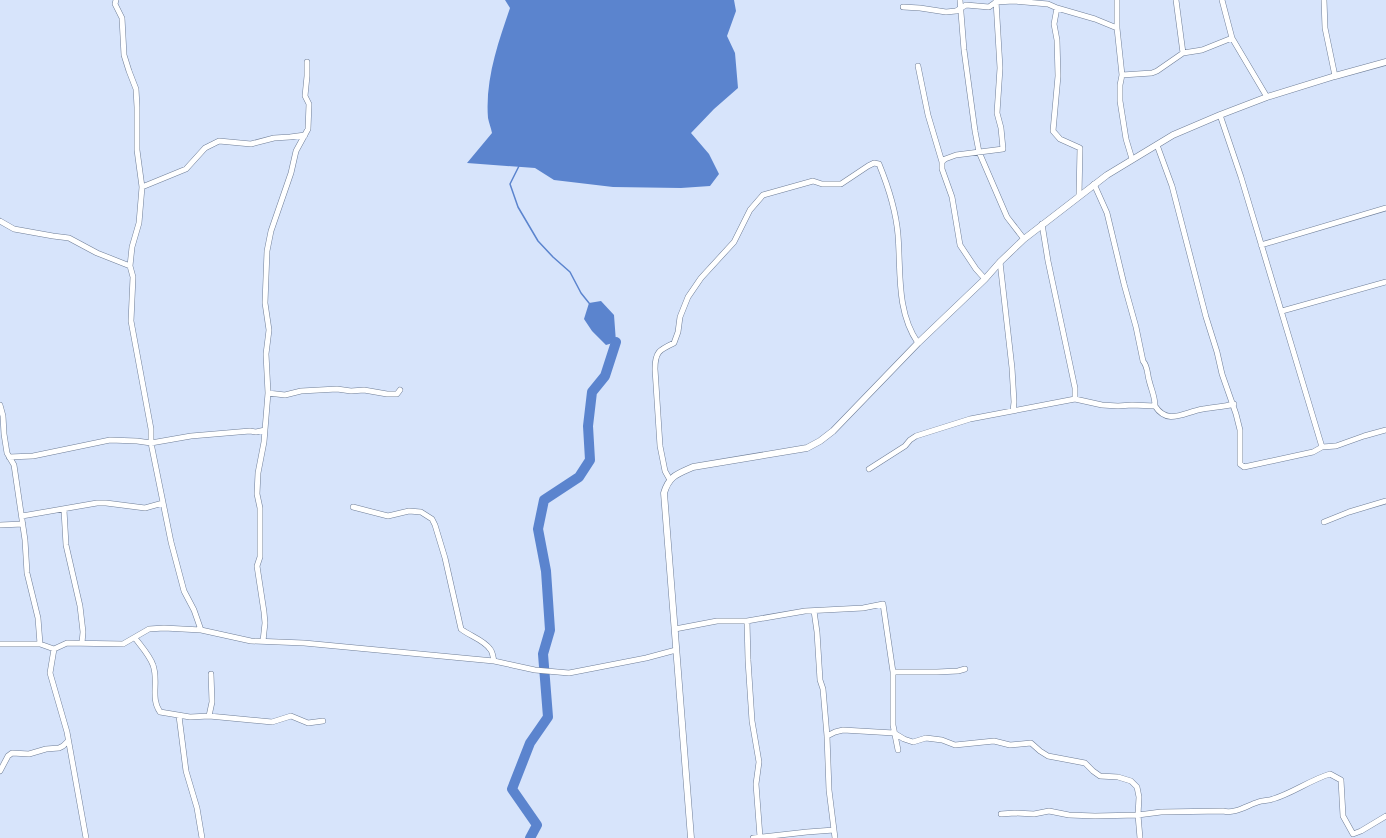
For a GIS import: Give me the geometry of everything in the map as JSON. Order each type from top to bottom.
[{"type":"street","points":[[116,0],[115,4],[122,18],[124,55],[128,71],[136,89],[137,150],[142,187],[139,223],[132,246],[130,266],[133,277],[131,321],[152,429],[151,443],[170,542],[184,591],[194,610],[201,630]]},
{"type":"street","points":[[960,0],[964,50],[979,152],[1007,217],[1024,239]]},
{"type":"street","points":[[1117,0],[1117,28],[1122,75],[1120,85],[1120,101],[1126,140],[1132,159]]},
{"type":"street","points":[[1176,0],[1183,53]]},
{"type":"street","points":[[1222,0],[1232,38],[1267,97]]},
{"type":"street","points":[[1324,0],[1325,28],[1336,76]]},
{"type":"street","points":[[942,162],[951,157],[1003,149],[1001,128],[997,114],[1000,68],[996,1]]},
{"type":"street","points":[[903,7],[946,12],[956,11],[966,5],[989,7],[996,1],[1048,2],[1057,8],[1068,10],[1117,28]]},
{"type":"street","points":[[1057,8],[1054,24],[1057,40],[1058,76],[1053,131],[1060,139],[1080,148],[1079,195]]},
{"type":"street","points":[[1122,75],[1152,73],[1183,53],[1202,50],[1232,38]]},
{"type":"street","points":[[263,641],[265,617],[257,566],[260,557],[260,508],[257,494],[258,473],[264,442],[268,393],[266,354],[269,330],[265,303],[267,251],[271,231],[291,173],[296,151],[308,129],[309,104],[305,96],[307,62]]},
{"type":"street","points":[[692,838],[664,493],[670,480],[677,474],[693,468],[807,448],[820,441],[833,430],[918,343],[985,279],[1024,239],[1094,184],[1132,159],[1173,135],[1267,97],[1386,62]]},
{"type":"street","points":[[918,66],[928,115],[942,162],[942,169],[952,197],[960,245],[971,263],[985,279]]},
{"type":"street","points":[[1220,115],[1241,177],[1322,447]]},
{"type":"street","points":[[142,187],[186,169],[205,148],[219,141],[250,144],[274,138],[305,135]]},
{"type":"street","points":[[1157,145],[1172,186],[1206,317],[1218,352],[1222,374],[1234,404],[1240,430],[1240,464],[1244,467],[1313,452],[1322,447],[1336,446],[1386,430]]},
{"type":"street","points":[[670,480],[665,471],[660,446],[655,357],[661,349],[674,343],[678,332],[680,317],[688,297],[701,278],[734,242],[750,210],[763,195],[812,181],[822,184],[841,184],[868,166],[874,163],[879,164],[893,205],[898,235],[899,278],[906,316],[910,331],[918,343]]},
{"type":"street","points":[[1094,184],[1107,212],[1143,361],[1146,365],[1149,382],[1155,398],[1155,406],[1162,415],[1171,417],[1234,404]]},
{"type":"street","points":[[1261,244],[1386,208]]},
{"type":"street","points":[[0,221],[14,229],[69,238],[97,253],[130,266]]},
{"type":"street","points":[[1042,224],[1049,268],[1075,388],[1075,399]]},
{"type":"street","points":[[1000,262],[1012,368],[1014,402],[1013,411]]},
{"type":"street","points":[[1282,311],[1386,282]]},
{"type":"street","points":[[268,393],[286,395],[301,391],[337,389],[351,391],[364,390],[387,394],[397,394],[400,390]]},
{"type":"street","points":[[869,469],[905,446],[916,436],[970,419],[1075,399],[1102,405],[1118,406],[1132,404],[1155,406]]},
{"type":"street","points":[[0,405],[3,416],[2,434],[9,457],[14,465],[23,524],[27,573],[38,618],[40,644]]},
{"type":"street","points":[[9,457],[33,456],[110,440],[151,443],[191,436],[250,431],[256,432],[265,430]]},
{"type":"street","points":[[1324,522],[1349,512],[1386,501]]},
{"type":"street","points":[[22,516],[106,503],[145,508],[163,503]]},
{"type":"street","points":[[353,507],[388,516],[409,511],[421,512],[432,519],[445,558],[461,629],[468,635],[481,641],[491,650],[494,661]]},
{"type":"street","points":[[64,510],[66,545],[80,606],[83,632],[82,643]]},
{"type":"street","points":[[0,525],[23,524]]},
{"type":"street","points":[[675,629],[717,621],[747,621],[805,611],[863,608],[883,604],[893,672],[894,733],[898,750]]},
{"type":"street","points":[[814,611],[827,736],[828,790],[835,838]]},
{"type":"street","points":[[747,621],[752,721],[758,762],[756,784],[760,837]]},
{"type":"street","points":[[0,644],[40,644],[54,649],[67,643],[108,645],[123,644],[150,629],[164,628],[201,630],[251,641],[304,643],[494,661],[535,670],[557,672],[569,672],[646,658],[676,650]]},
{"type":"street","points":[[135,638],[153,665],[155,673],[154,695],[156,707],[160,712],[190,717],[209,716],[272,722],[291,716],[308,723],[323,721]]},
{"type":"street","points":[[54,649],[50,673],[68,740],[86,838]]},
{"type":"street","points":[[893,672],[937,672],[958,671],[965,669]]},
{"type":"street","points":[[209,716],[212,702],[211,674]]},
{"type":"street","points":[[179,716],[186,771],[197,808],[202,838]]},
{"type":"street","points":[[827,736],[843,730],[894,733],[913,742],[926,738],[942,740],[955,745],[994,741],[1010,745],[1031,743],[1048,756],[1085,763],[1100,776],[1118,777],[1131,781],[1137,787],[1139,797],[1138,815],[1140,838]]},
{"type":"street","points":[[0,771],[8,756],[12,754],[29,754],[46,749],[59,748],[68,740]]},
{"type":"street","points":[[1001,814],[1034,814],[1048,811],[1069,815],[1095,816],[1138,815],[1161,812],[1223,811],[1231,813],[1260,801],[1273,800],[1320,777],[1330,774],[1341,780],[1343,816],[1353,834],[1362,831],[1386,816]]},
{"type":"street","points":[[754,838],[834,830]]},
{"type":"water","points":[[505,0],[734,0],[736,11],[727,36],[735,53],[738,88],[714,109],[691,133],[709,154],[719,174],[710,186],[681,188],[613,187],[554,180],[535,168],[467,163],[492,133],[488,118],[488,90],[493,62],[510,8]]},
{"type":"water","points":[[601,301],[614,315],[616,342],[606,345],[592,331],[584,319],[589,303]]},
{"type":"waterway","points":[[519,166],[510,184],[518,207],[538,241],[570,272],[581,293],[589,303]]},
{"type":"waterway","points":[[530,838],[537,825],[512,789],[530,743],[548,717],[543,654],[550,630],[546,571],[538,529],[544,500],[579,477],[590,460],[588,426],[592,392],[605,376],[616,342]]}]
